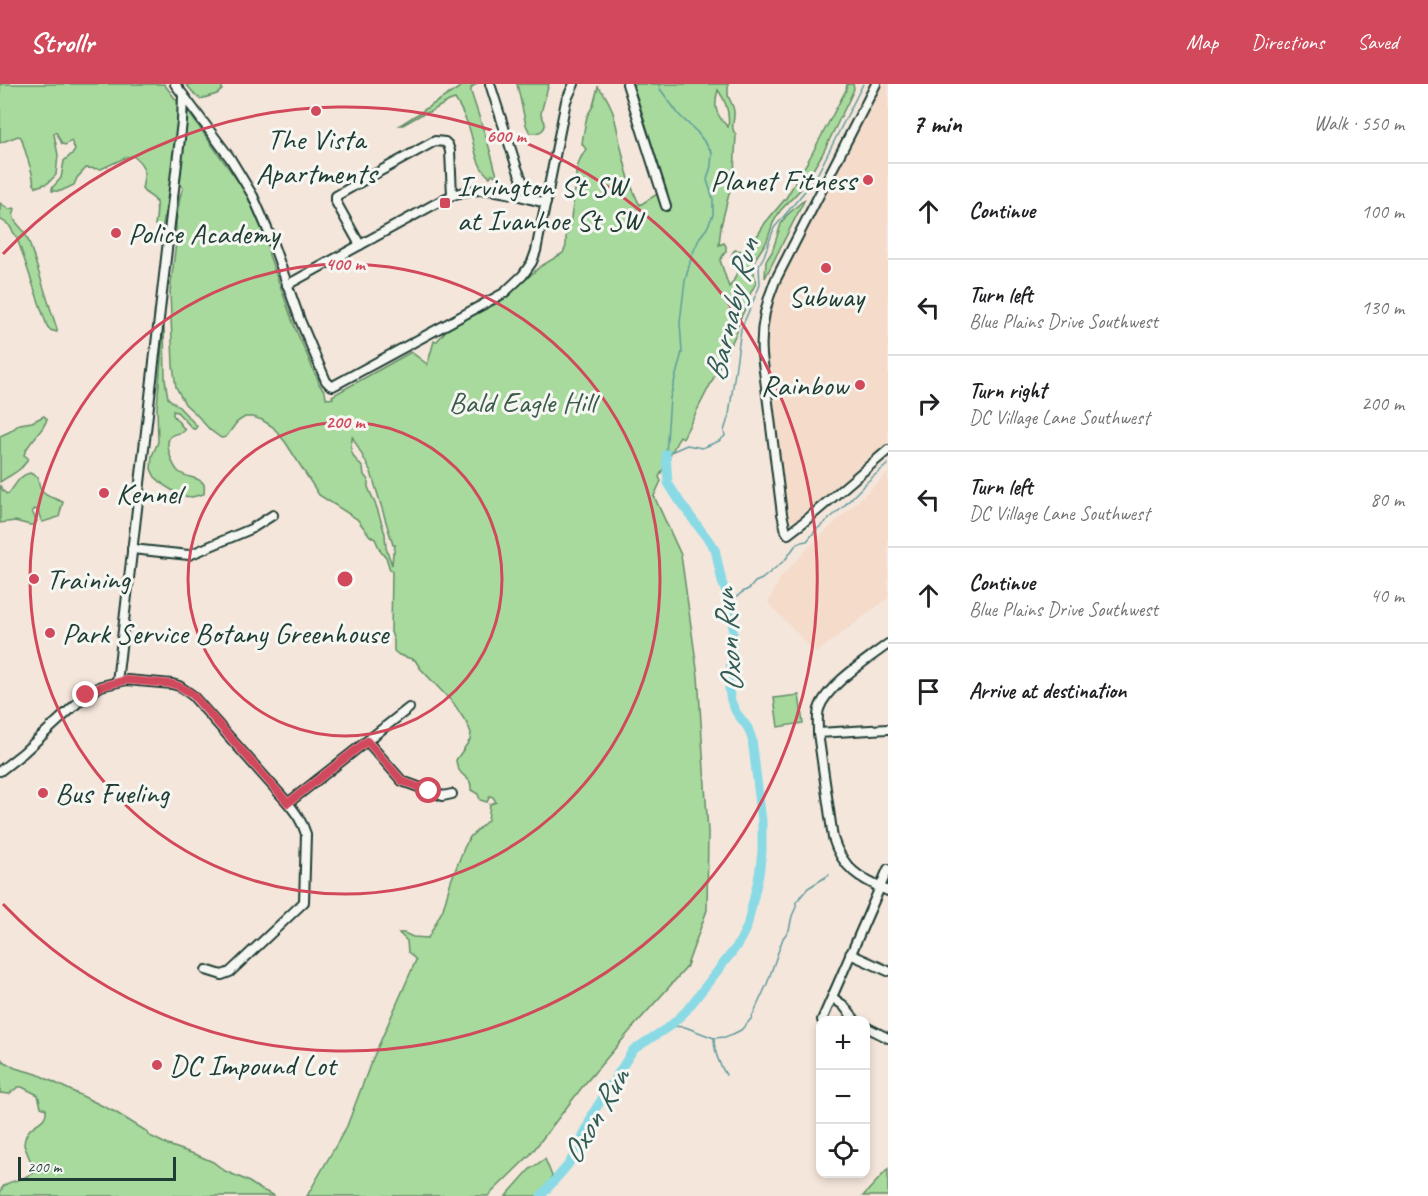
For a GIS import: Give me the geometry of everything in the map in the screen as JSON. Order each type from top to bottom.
[{"type":"street","points":[[175,84],[226,153],[249,189],[269,233],[309,342],[326,381],[330,385],[336,385],[504,293],[523,275],[531,262],[540,238],[567,101],[574,84]]},
{"type":"street","points":[[490,84],[519,175],[530,199]]},
{"type":"street","points":[[627,84],[666,206]]},
{"type":"street","points":[[876,84],[775,281],[762,322],[762,355],[782,514],[788,534],[888,450]]},
{"type":"street","points":[[117,682],[179,152],[183,95]]},
{"type":"street","points":[[360,245],[336,202],[336,196],[435,141],[445,142],[449,148],[452,195]]},
{"type":"street","points":[[513,194],[519,175]]},
{"type":"street","points":[[287,285],[452,195],[468,190],[484,189],[546,203]]},
{"type":"street","points":[[132,549],[189,555],[251,529],[273,515]]},
{"type":"street","points":[[884,889],[862,879],[855,873],[840,856],[836,847],[817,716],[819,707],[832,687],[888,644]]},
{"type":"street","points":[[0,771],[88,694],[102,686],[127,680],[172,684],[185,690],[198,701],[288,803],[298,816],[306,834],[304,902],[230,972],[222,975],[206,970]]},
{"type":"street","points":[[288,803],[409,708]]},
{"type":"street","points":[[818,733],[888,729]]},
{"type":"street","points":[[367,741],[402,781],[443,796],[452,794]]},
{"type":"street","points":[[824,1016],[850,954],[884,889],[888,869]]},
{"type":"street","points":[[850,954],[888,971]]},
{"type":"street","points":[[832,998],[843,1005],[852,1016]]},
{"type":"street","points":[[870,1029],[888,1038]]},
{"type":"shaded area","points":[[880,84],[888,84],[888,443],[796,521],[791,520],[785,514],[765,343],[768,312],[772,297],[790,257]]},
{"type":"shaded area","points":[[888,473],[888,598],[816,653],[768,603],[780,578],[810,546]]},
{"type":"green space","name":"Bald Eagle Hill","points":[[0,84],[164,84],[186,113],[187,110],[265,219],[269,255],[295,328],[319,384],[326,398],[329,399],[411,352],[427,366],[434,341],[437,341],[448,328],[501,301],[541,266],[563,253],[570,225],[576,171],[586,149],[582,144],[587,116],[593,106],[598,87],[611,107],[628,177],[640,205],[662,191],[664,182],[633,84],[728,84],[728,95],[734,112],[733,128],[736,135],[734,174],[721,226],[719,245],[724,243],[726,246],[726,251],[720,260],[729,287],[739,267],[731,257],[733,252],[743,251],[751,244],[753,238],[758,235],[786,198],[846,90],[847,84],[853,84],[854,89],[822,155],[801,189],[780,211],[767,241],[755,259],[753,268],[756,283],[747,300],[749,301],[739,321],[737,332],[683,438],[680,436],[659,477],[661,481],[654,496],[681,555],[698,676],[708,832],[707,910],[686,968],[583,1086],[530,1155],[488,1196],[307,1196],[347,1126],[370,1065],[416,960],[408,952],[407,941],[399,933],[428,938],[443,909],[464,848],[470,837],[488,820],[490,804],[496,802],[490,796],[487,802],[480,800],[478,794],[471,790],[469,780],[458,768],[456,760],[470,740],[471,733],[468,725],[454,704],[415,660],[394,651],[391,632],[392,571],[375,539],[357,519],[319,495],[286,443],[273,427],[262,420],[245,417],[237,422],[226,437],[221,438],[185,404],[175,380],[170,292],[176,222],[183,188],[171,175],[163,225],[160,229],[155,225],[156,202],[142,189],[143,167],[133,156],[101,169],[86,168],[74,185],[61,191],[52,191],[61,178],[64,161],[74,152],[71,141],[65,145],[62,144],[56,132],[54,134],[58,155],[56,175],[48,183],[36,187],[21,137],[0,143]],"holes":[[[718,90],[727,108],[728,127],[717,110]],[[352,436],[371,472],[393,545],[395,545],[392,565],[386,548],[385,534],[368,487],[368,480],[352,452]]]},
{"type":"green space","points":[[186,84],[220,84],[222,90],[201,99]]},
{"type":"green space","points":[[465,84],[476,84],[471,88],[471,92],[498,179],[493,174],[490,177],[480,166],[469,127],[455,99],[400,125]]},
{"type":"green space","points":[[517,84],[549,84],[541,114],[545,127],[540,132],[530,133],[526,125]]},
{"type":"green space","points":[[805,199],[765,278],[766,261],[772,252],[781,224],[786,216]]},
{"type":"green space","points":[[0,203],[9,209],[15,209],[14,220],[29,242],[57,332],[50,330],[47,326],[17,238],[9,225],[0,219]]},
{"type":"green space","points":[[164,323],[165,379],[168,398],[197,426],[193,429],[177,412],[173,411],[173,415],[185,430],[171,436],[168,440],[172,461],[179,472],[203,482],[204,485],[204,494],[192,497],[181,496],[165,486],[155,477],[151,469],[152,456],[158,442],[157,407]]},
{"type":"green space","points":[[44,416],[47,419],[45,424],[24,455],[28,458],[26,462],[20,469],[0,482],[0,436],[20,424],[32,422]]},
{"type":"green space","points":[[30,473],[38,477],[42,492],[63,502],[59,517],[43,522],[35,509],[32,512],[37,521],[34,525],[15,521],[0,523],[0,485],[7,494],[20,478]]},
{"type":"green space","points":[[799,695],[803,723],[778,727],[774,698]]},
{"type":"green space","points":[[0,1057],[15,1068],[37,1074],[115,1112],[146,1131],[148,1135],[213,1162],[225,1171],[275,1196],[0,1196],[2,1188],[7,1184],[35,1172],[24,1145],[25,1137],[44,1118],[46,1109],[41,1107],[38,1095],[22,1087],[18,1087],[9,1094],[0,1093]]},
{"type":"green space","points":[[545,1159],[552,1176],[547,1191],[542,1196],[506,1196],[530,1169]]},
{"type":"green space","points":[[888,1169],[888,1196],[863,1196]]},
{"type":"waterway","name":"Barnaby Run","points":[[659,84],[660,89],[680,116],[697,132],[712,152],[707,180],[713,199],[713,215],[692,255],[685,281],[680,322],[682,352],[670,398],[666,454],[687,445],[702,448],[725,436],[741,329],[760,285],[759,265],[774,228],[815,179],[863,84]]},
{"type":"waterway","name":"Oxon Run","points":[[541,1196],[568,1165],[593,1113],[633,1050],[670,1026],[686,1011],[737,946],[747,927],[759,875],[762,821],[752,739],[748,728],[736,712],[729,690],[733,629],[730,603],[722,582],[715,549],[668,483],[666,454]]},
{"type":"waterway","points":[[730,603],[785,560],[795,546],[807,541],[888,464]]},
{"type":"waterway","points":[[670,1026],[685,1027],[714,1038],[725,1037],[741,1030],[751,1019],[767,984],[783,938],[789,930],[796,902],[808,888],[829,875]]},
{"type":"waterway","points":[[714,1038],[717,1058],[726,1075]]},
{"type":"place","name":"The Vista Apartments","points":[[316,111]]},
{"type":"place","name":"Planet Fitness","points":[[868,180]]},
{"type":"place","name":"Irvington St SW at Ivanhoe St SW","points":[[445,203]]},
{"type":"place","name":"Police Academy","points":[[116,233]]},
{"type":"place","name":"Subway","points":[[826,268]]},
{"type":"place","name":"Rainbow","points":[[860,385]]},
{"type":"place","name":"Kennel","points":[[104,493]]},
{"type":"place","name":"Training","points":[[34,579]]},
{"type":"place","name":"Park Service Botany Greenhouse","points":[[50,633]]},
{"type":"place","name":"Bus Fueling","points":[[43,793]]},
{"type":"place","name":"DC Impound Lot","points":[[157,1065]]},
{"type":"route","points":[[86,695],[102,686],[127,680],[179,686],[192,694],[288,803],[367,741],[402,781],[429,791]]}]
